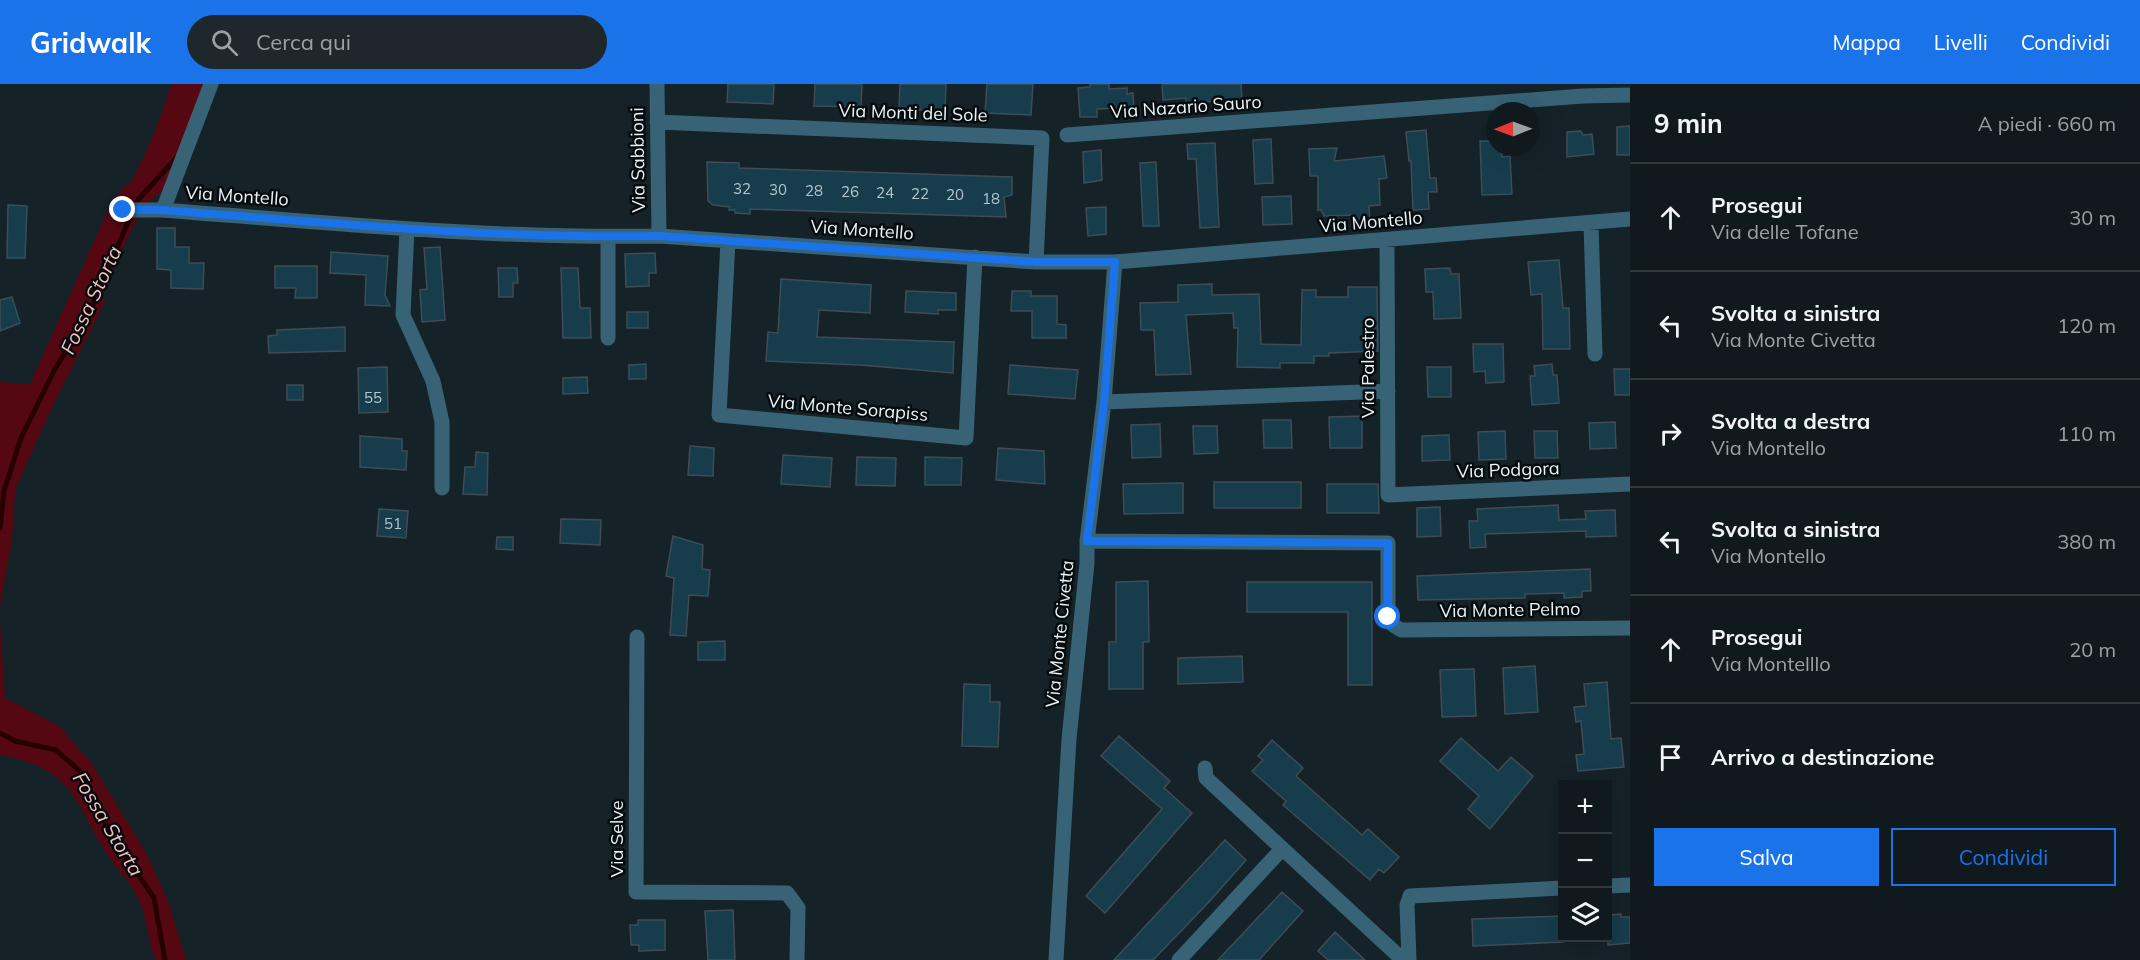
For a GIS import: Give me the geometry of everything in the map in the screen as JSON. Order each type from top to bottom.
[{"type":"street","name":"Via Montello","points":[[211,84],[163,210],[407,229],[608,237],[659,236],[1036,262],[1115,262],[1630,219]]},
{"type":"street","name":"Via Sabbioni","points":[[657,84],[659,236]]},
{"type":"street","name":"Via Nazario Sauro","points":[[1067,135],[1583,96],[1630,95]]},
{"type":"street","name":"Via Monti del Sole","points":[[657,122],[1042,138],[1036,262]]},
{"type":"street","points":[[122,210],[163,210]]},
{"type":"street","points":[[1591,224],[1595,354]]},
{"type":"street","points":[[407,229],[403,315],[435,391],[442,422],[442,488]]},
{"type":"street","points":[[608,237],[608,338]]},
{"type":"street","name":"Via Monte Sorapiss","points":[[728,241],[719,415],[966,438],[975,257]]},
{"type":"street","name":"Via Palestro","points":[[1387,241],[1388,495]]},
{"type":"street","points":[[1087,541],[1104,402],[1115,262]]},
{"type":"street","points":[[1104,402],[1388,391]]},
{"type":"street","name":"Via Podgora","points":[[1388,495],[1630,484]]},
{"type":"street","name":"Via Monte Civetta","points":[[1056,960],[1069,740],[1087,563],[1087,541],[1388,543],[1387,612],[1393,625]]},
{"type":"street","name":"Via Monte Pelmo","points":[[1393,625],[1406,630],[1630,628]]},
{"type":"street","name":"Via Selve","points":[[637,637],[636,892],[787,893],[798,908],[797,960]]},
{"type":"street","points":[[1205,768],[1206,778],[1403,960]]},
{"type":"street","points":[[1179,960],[1282,849]]},
{"type":"street","points":[[1612,886],[1630,885]]},
{"type":"street","points":[[1409,960],[1407,904],[1410,896],[1558,888]]},
{"type":"shaded area","points":[[172,84],[212,84],[163,190],[142,208],[99,298],[106,300],[53,405],[15,490],[12,540],[0,606],[0,382],[30,384],[113,199],[133,179],[153,136]]},
{"type":"shaded area","points":[[0,622],[5,698],[59,726],[92,764],[146,853],[167,898],[186,960],[156,960],[138,898],[109,857],[69,790],[58,778],[44,769],[25,761],[0,755]]},
{"type":"building","points":[[728,84],[774,84],[773,104],[727,102]]},
{"type":"building","points":[[815,84],[862,84],[861,107],[814,106]]},
{"type":"building","points":[[900,84],[946,84],[945,111],[899,109]]},
{"type":"building","points":[[987,84],[1033,84],[1031,115],[985,113]]},
{"type":"building","points":[[1090,84],[1109,84],[1109,89],[1127,88],[1127,94],[1133,93],[1134,108],[1097,109],[1097,117],[1080,117],[1078,88],[1090,87]]},
{"type":"building","points":[[1162,84],[1241,84],[1242,99],[1186,103],[1186,98],[1163,100]]},
{"type":"building","points":[[1630,126],[1630,155],[1617,155],[1617,127]]},
{"type":"building","points":[[1426,130],[1430,178],[1436,178],[1437,192],[1428,192],[1429,209],[1413,210],[1411,161],[1409,161],[1406,132]]},
{"type":"building","points":[[1581,131],[1583,135],[1592,134],[1594,154],[1567,157],[1567,132]]},
{"type":"building","points":[[1271,139],[1273,183],[1255,184],[1253,140]]},
{"type":"building","points":[[1480,141],[1486,141],[1486,156],[1510,156],[1512,194],[1482,195]]},
{"type":"building","points":[[1215,143],[1219,227],[1200,228],[1196,159],[1188,159],[1187,144]]},
{"type":"building","points":[[1337,148],[1334,161],[1384,156],[1387,178],[1379,179],[1380,205],[1369,206],[1370,223],[1354,224],[1353,215],[1324,216],[1321,210],[1318,210],[1318,176],[1310,176],[1309,149]]},
{"type":"building","points":[[1101,150],[1102,180],[1084,183],[1083,152]]},
{"type":"building","points":[[707,162],[739,163],[739,168],[1012,177],[1012,195],[1004,197],[1006,217],[750,209],[750,214],[735,213],[735,210],[729,210],[730,207],[713,205],[708,201]]},
{"type":"building","points":[[1156,162],[1159,226],[1143,226],[1140,163]]},
{"type":"building","points":[[1291,196],[1292,224],[1263,225],[1262,197]]},
{"type":"building","points":[[8,205],[27,206],[25,258],[7,258]]},
{"type":"building","points":[[1106,207],[1106,234],[1088,236],[1086,208]]},
{"type":"building","points":[[157,228],[175,228],[175,247],[189,247],[189,263],[204,263],[203,289],[171,288],[171,270],[157,269]]},
{"type":"building","points":[[440,247],[445,320],[422,322],[420,290],[427,289],[424,248]]},
{"type":"building","points":[[331,252],[388,256],[385,295],[390,306],[365,305],[366,275],[330,273]]},
{"type":"building","points":[[655,253],[656,273],[649,273],[649,286],[626,287],[625,254]]},
{"type":"building","points":[[1559,260],[1563,308],[1569,308],[1570,349],[1543,349],[1542,294],[1531,295],[1528,262]]},
{"type":"building","points":[[275,266],[317,266],[317,298],[295,298],[296,288],[275,288]]},
{"type":"building","points":[[498,268],[517,268],[518,283],[513,283],[513,297],[499,297]]},
{"type":"building","points":[[561,268],[578,268],[580,308],[590,308],[591,338],[563,338]]},
{"type":"building","points":[[1450,268],[1451,274],[1459,274],[1461,318],[1434,319],[1433,292],[1426,292],[1425,269]]},
{"type":"building","points":[[781,279],[871,285],[870,313],[819,310],[817,337],[954,342],[953,373],[860,365],[766,361],[768,332],[778,333]]},
{"type":"building","points":[[1212,284],[1212,295],[1259,294],[1261,344],[1301,345],[1302,290],[1316,290],[1316,297],[1348,297],[1348,287],[1377,287],[1378,351],[1329,353],[1329,356],[1314,356],[1314,363],[1280,363],[1280,368],[1237,367],[1238,328],[1234,328],[1233,313],[1186,315],[1191,374],[1156,375],[1154,330],[1141,330],[1140,303],[1178,302],[1178,285]]},
{"type":"building","points":[[906,291],[956,293],[956,310],[938,310],[938,314],[905,312]]},
{"type":"building","points":[[1012,291],[1031,291],[1031,296],[1057,296],[1057,324],[1066,325],[1066,338],[1032,338],[1032,311],[1011,311]]},
{"type":"building","points":[[12,297],[20,323],[0,331],[0,300]]},
{"type":"building","points":[[627,312],[648,312],[648,328],[627,328]]},
{"type":"building","points":[[345,327],[345,351],[269,353],[268,336],[277,335],[277,330]]},
{"type":"building","points":[[1473,344],[1503,344],[1504,382],[1486,383],[1485,371],[1474,372]]},
{"type":"building","points":[[646,364],[646,379],[629,379],[629,365]]},
{"type":"building","points":[[1552,364],[1553,375],[1557,375],[1559,403],[1532,405],[1530,376],[1535,376],[1534,366]]},
{"type":"building","points":[[1010,365],[1078,370],[1075,399],[1008,394]]},
{"type":"building","points":[[387,367],[388,412],[359,413],[358,368]]},
{"type":"building","points":[[1427,367],[1451,367],[1451,397],[1428,397]]},
{"type":"building","points":[[1614,369],[1630,369],[1630,395],[1615,395]]},
{"type":"building","points":[[587,377],[588,393],[563,394],[563,378]]},
{"type":"building","points":[[287,385],[303,385],[303,400],[287,400]]},
{"type":"building","points":[[1362,416],[1362,448],[1330,448],[1329,417]]},
{"type":"building","points":[[1263,420],[1291,420],[1292,448],[1264,448]]},
{"type":"building","points":[[1615,422],[1616,448],[1590,449],[1589,423]]},
{"type":"building","points":[[1160,424],[1161,457],[1132,458],[1131,425]]},
{"type":"building","points":[[1193,426],[1217,426],[1218,453],[1194,454]]},
{"type":"building","points":[[1505,431],[1506,459],[1479,460],[1478,432]]},
{"type":"building","points":[[1534,431],[1557,431],[1558,458],[1535,458]]},
{"type":"building","points":[[1449,435],[1450,460],[1422,461],[1422,436]]},
{"type":"building","points":[[360,436],[402,439],[402,451],[407,451],[406,470],[360,467]]},
{"type":"building","points":[[690,446],[714,448],[713,476],[688,475]]},
{"type":"building","points":[[998,448],[1044,451],[1045,484],[996,480]]},
{"type":"building","points":[[476,452],[488,453],[487,495],[463,494],[465,467],[475,467]]},
{"type":"building","points":[[783,455],[832,458],[830,487],[781,484]]},
{"type":"building","points":[[857,457],[896,458],[895,486],[856,485]]},
{"type":"building","points":[[925,457],[962,458],[961,485],[925,485]]},
{"type":"building","points":[[1214,482],[1301,482],[1301,508],[1214,508]]},
{"type":"building","points":[[1183,483],[1183,513],[1124,514],[1123,484]]},
{"type":"building","points":[[1327,484],[1378,484],[1379,513],[1327,513]]},
{"type":"building","points":[[1558,505],[1559,520],[1586,519],[1585,511],[1615,510],[1616,536],[1586,537],[1586,531],[1485,534],[1486,547],[1470,548],[1469,521],[1478,521],[1477,509]]},
{"type":"building","points":[[1440,507],[1441,536],[1417,537],[1417,508]]},
{"type":"building","points":[[379,509],[408,511],[406,538],[377,536]]},
{"type":"building","points":[[561,519],[601,520],[600,545],[560,543]]},
{"type":"building","points":[[673,536],[703,545],[702,569],[710,570],[708,596],[689,595],[686,636],[670,635],[674,578],[666,576]]},
{"type":"building","points":[[497,537],[513,537],[513,550],[496,549]]},
{"type":"building","points":[[1590,569],[1591,591],[1582,591],[1582,597],[1564,598],[1564,593],[1525,594],[1525,598],[1418,600],[1417,576]]},
{"type":"building","points":[[1148,581],[1149,642],[1143,642],[1143,689],[1109,689],[1109,642],[1116,642],[1116,582]]},
{"type":"building","points":[[1247,582],[1372,582],[1372,685],[1348,685],[1348,612],[1247,612]]},
{"type":"building","points":[[725,641],[725,660],[698,660],[698,642]]},
{"type":"building","points":[[1242,656],[1243,682],[1178,684],[1178,658]]},
{"type":"building","points":[[1535,666],[1538,712],[1505,714],[1503,668]]},
{"type":"building","points":[[1474,669],[1476,716],[1442,717],[1440,670]]},
{"type":"building","points":[[1607,682],[1611,739],[1621,738],[1624,767],[1578,771],[1576,755],[1584,754],[1581,721],[1576,722],[1574,707],[1586,706],[1584,684]]},
{"type":"building","points":[[964,684],[990,685],[990,702],[1000,702],[998,747],[962,746]]},
{"type":"building","points":[[1119,736],[1170,781],[1164,788],[1192,813],[1105,913],[1086,896],[1162,809],[1101,756]]},
{"type":"building","points":[[1461,738],[1498,771],[1511,757],[1533,776],[1490,829],[1468,809],[1479,796],[1440,761]]},
{"type":"building","points":[[1272,740],[1303,768],[1296,776],[1362,835],[1368,829],[1399,857],[1384,873],[1379,869],[1370,880],[1283,805],[1286,801],[1252,771],[1263,760],[1258,756]]},
{"type":"building","points":[[1225,840],[1246,860],[1208,903],[1153,960],[1114,960]]},
{"type":"building","points":[[1282,892],[1303,911],[1259,960],[1218,960]]},
{"type":"building","points":[[733,910],[735,960],[708,960],[705,911]]},
{"type":"building","points":[[1621,914],[1621,917],[1630,917],[1630,943],[1608,945],[1608,942],[1612,942],[1612,915]]},
{"type":"building","points":[[1558,916],[1558,942],[1563,942],[1473,946],[1472,919]]},
{"type":"building","points":[[638,920],[665,920],[665,950],[639,951],[639,945],[631,945],[630,925],[638,925]]},
{"type":"building","points":[[1335,932],[1365,960],[1328,960],[1318,951]]},
{"type":"waterway","name":"Fossa Storta","points":[[0,528],[4,491],[21,438],[54,371],[92,307],[137,201],[178,156]]},
{"type":"waterway","name":"Fossa Storta","points":[[0,733],[15,741],[56,750],[82,773],[108,830],[154,898],[165,960]]},
{"type":"route","points":[[123,210],[163,210],[407,229],[608,237],[659,236],[1036,262],[1115,262],[1104,402],[1087,541],[1388,543],[1388,617]]}]
